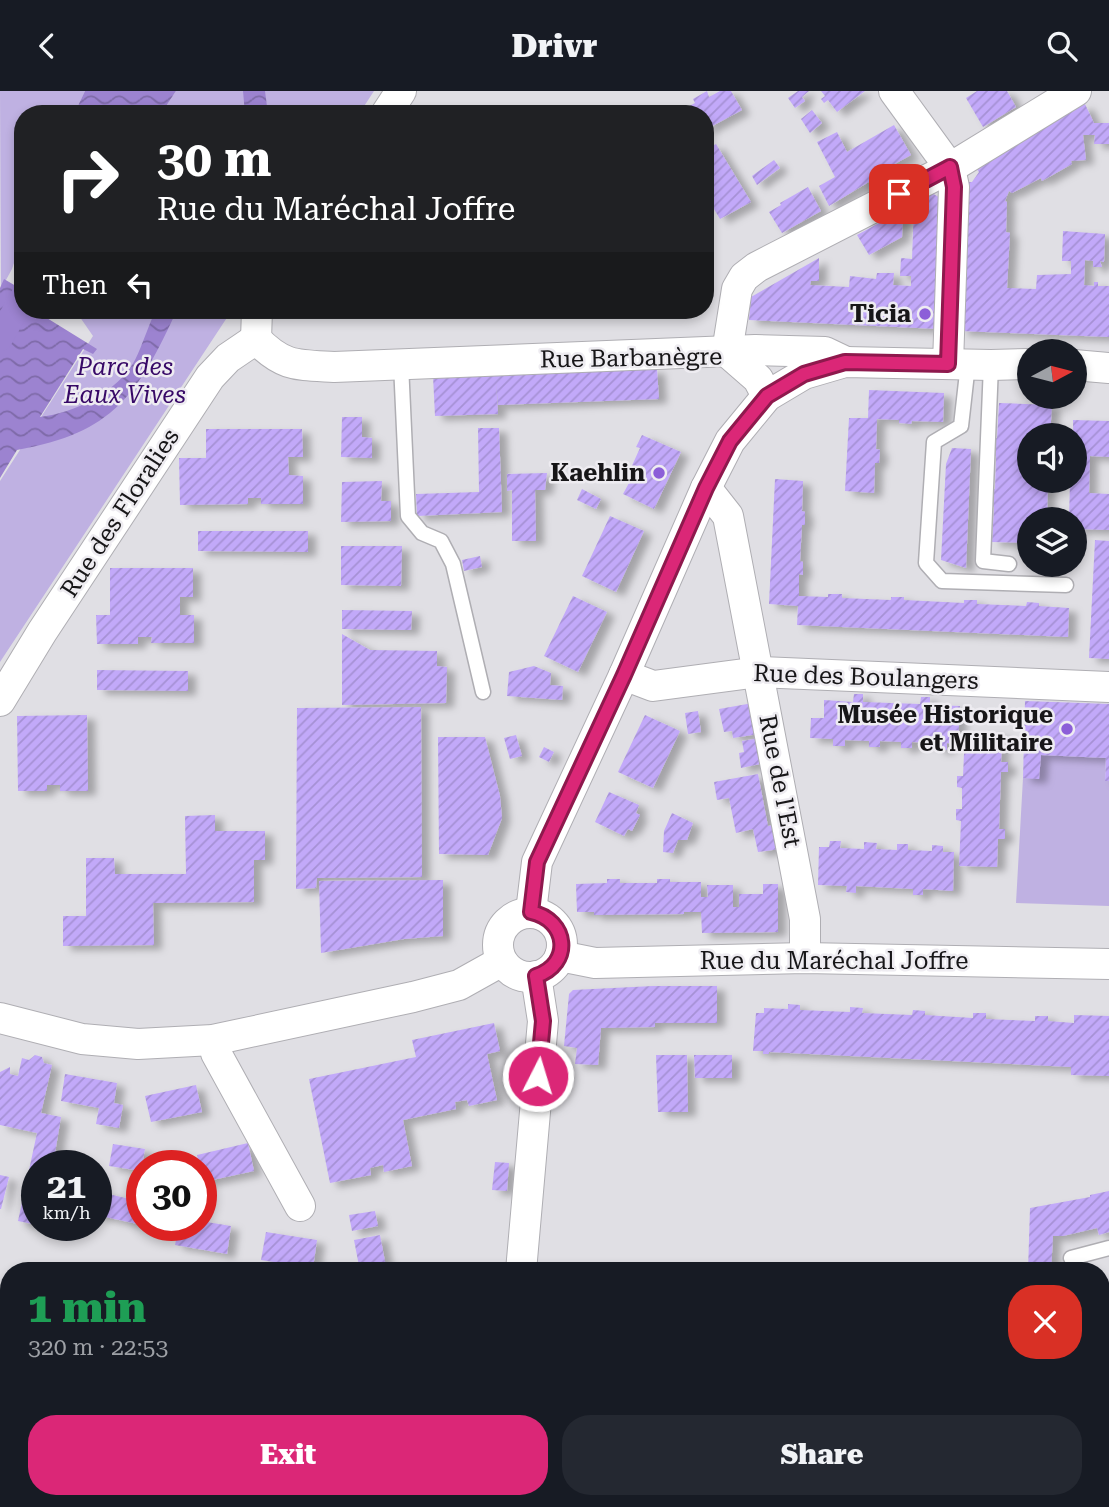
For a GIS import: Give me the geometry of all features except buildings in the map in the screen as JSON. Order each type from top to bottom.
[{"type":"street","points":[[894,91],[950,167],[969,364]]},
{"type":"street","points":[[846,362],[825,352],[755,349],[727,352],[737,289],[751,272],[950,167],[1076,91]]},
{"type":"street","points":[[256,339],[257,319]]},
{"type":"street","name":"Rue Barbanègre","points":[[256,339],[271,355],[293,365],[334,367],[727,352],[758,379],[767,396]]},
{"type":"street","name":"Rue des Floralies","points":[[0,701],[42,632],[210,377],[228,358],[256,339]]},
{"type":"street","points":[[531,912],[537,862],[624,675],[706,488],[730,441],[767,396],[804,374],[846,362],[1017,363]]},
{"type":"street","points":[[1087,366],[1109,368]]},
{"type":"street","name":"Rue de l'Est","points":[[706,488],[728,516],[805,919],[805,958]]},
{"type":"street","name":"Rue des Boulangers","points":[[624,675],[653,685],[759,672],[1109,687]]},
{"type":"street","points":[[531,912],[550,919],[556,927],[562,946],[560,956],[550,969],[536,976],[520,976],[502,961],[497,942],[505,924],[521,913],[531,912]]},
{"type":"street","name":"Rue du Maréchal Joffre","points":[[560,956],[595,963],[805,958],[1109,964]]},
{"type":"street","points":[[0,1018],[82,1039],[138,1044],[213,1040],[459,985],[502,961]]},
{"type":"street","points":[[522,1262],[543,1021],[536,976]]},
{"type":"street","points":[[213,1040],[216,1053],[300,1206]]},
{"type":"lane","points":[[401,364],[408,516],[422,533],[441,541],[453,564],[483,692]]},
{"type":"lane","points":[[969,364],[982,561],[1009,564]]},
{"type":"lane","points":[[969,364],[961,426],[934,442],[926,563],[942,581],[1066,585]]},
{"type":"lane","points":[[1071,1258],[1109,1248]]},
{"type":"green space","points":[[0,91],[85,91],[78,105],[14,105],[14,263],[1,289]]},
{"type":"green space","points":[[176,91],[374,91],[365,105],[167,105]]},
{"type":"green space","name":"Parc des Eaux Vives","points":[[81,319],[226,319],[0,662],[0,481],[93,336]]},
{"type":"green space","points":[[1041,755],[1106,758],[1105,781],[1109,781],[1109,906],[1016,903],[1023,778],[1039,778]]},
{"type":"water","points":[[85,91],[176,91],[167,105],[78,105]]},
{"type":"water","points":[[243,91],[265,91],[267,105],[244,105]]},
{"type":"water","points":[[4,279],[14,285],[14,319],[48,319],[97,349],[93,354],[83,349],[40,417],[81,406],[106,391],[118,382],[135,360],[152,319],[173,319],[149,365],[119,405],[77,433],[50,443],[17,450],[0,478],[0,288]]},
{"type":"waterway","points":[[0,338],[14,313]]},
{"type":"place","name":"Ticia","points":[[925,314]]},
{"type":"place","name":"Kaehlin","points":[[659,473]]},
{"type":"place","name":"Musée Historique et Militaire","points":[[1067,729]]},
{"type":"route","points":[[538,1076],[543,1021],[536,976],[543,974],[556,963],[562,946],[561,936],[550,919],[531,912],[537,862],[624,675],[706,488],[730,441],[767,396],[804,374],[845,362],[948,364],[954,187],[950,167],[899,194]]}]
